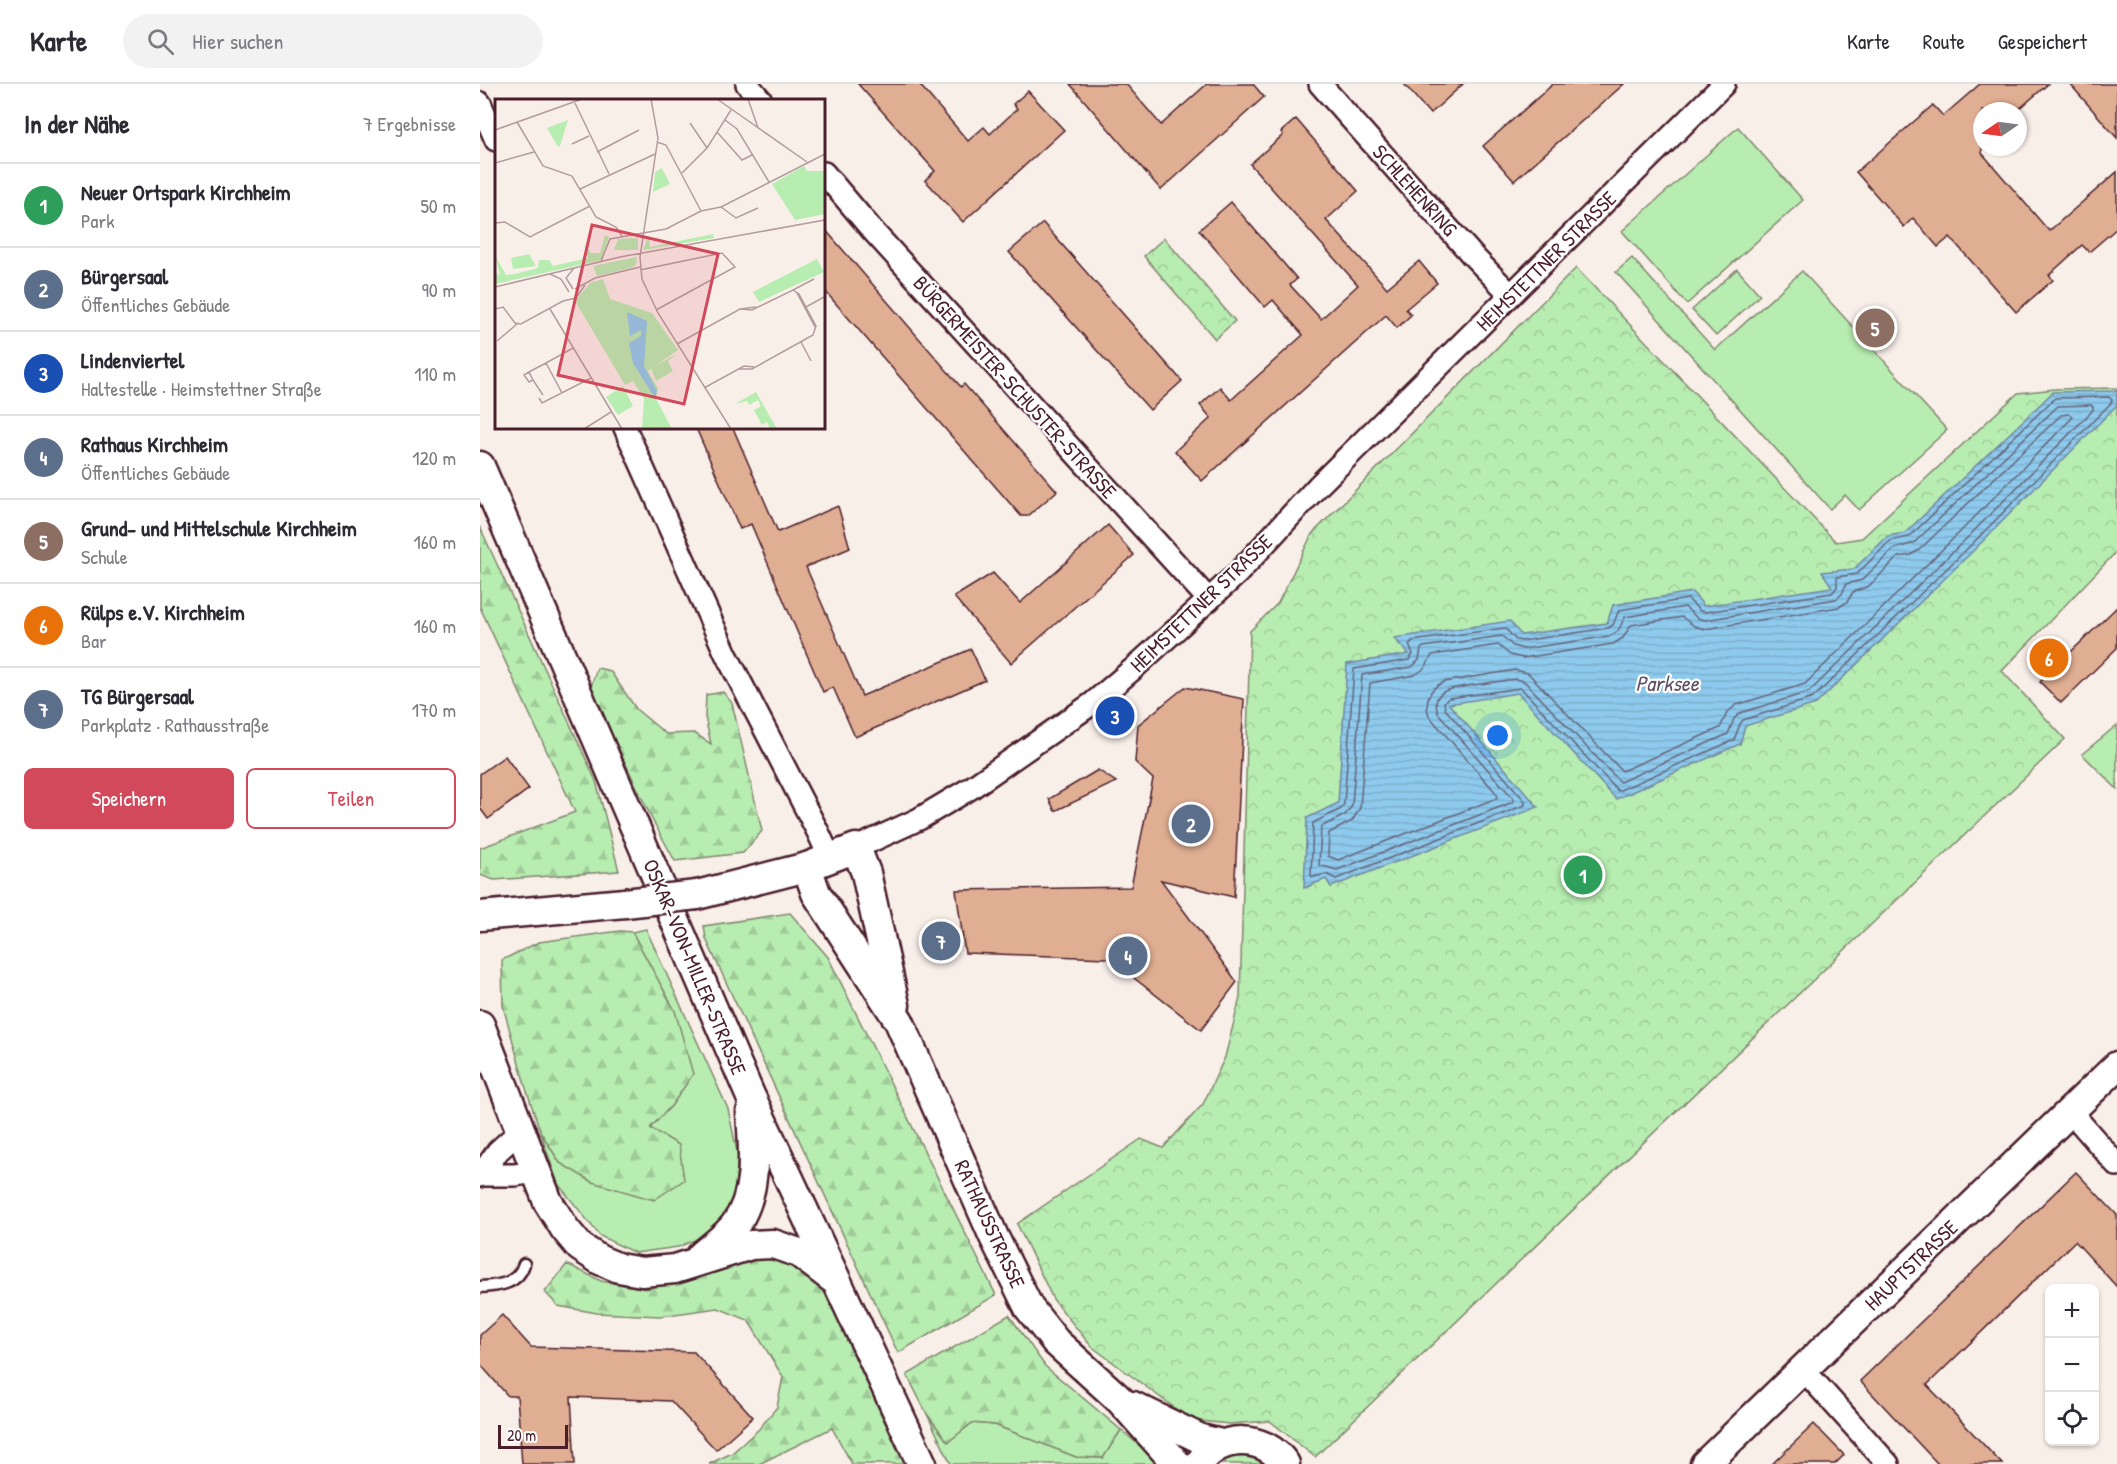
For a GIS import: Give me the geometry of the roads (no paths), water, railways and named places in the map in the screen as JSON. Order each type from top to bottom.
[{"type":"street","points":[[747,84],[760,99]]},
{"type":"street","name":"SCHLEHENRING","points":[[1320,84],[1473,256],[1511,295]]},
{"type":"street","name":"HEIMSTETTNER STRASSE","points":[[480,916],[697,895],[818,862],[856,848],[919,819],[1016,758],[1093,703],[1134,669],[1238,573],[1318,486],[1724,84]]},
{"type":"street","points":[[480,102],[495,138]]},
{"type":"street","name":"BÜRGERMEISTER-SCHUSTER-STRASSE","points":[[825,174],[873,231],[1209,600]]},
{"type":"street","points":[[625,429],[726,654],[818,832],[818,862]]},
{"type":"street","name":"OSKAR-VON-MILLER-STRASSE","points":[[480,466],[750,1095],[922,1464]]},
{"type":"street","name":"RATHAUSSTRASSE","points":[[856,848],[866,873],[899,1021]]},
{"type":"street","name":"RATHAUSSTRASSE","points":[[818,862],[816,893],[899,1021],[994,1237],[1029,1308],[1056,1342],[1120,1400],[1177,1464]]},
{"type":"street","points":[[480,1025],[548,1202],[580,1247],[600,1260],[619,1268],[642,1272],[675,1269],[751,1245],[772,1244],[799,1253],[835,1280]]},
{"type":"street","name":"HAUPTSTRASSE","points":[[1705,1464],[2117,1066]]},
{"type":"street","points":[[695,1262],[734,1226],[746,1208],[754,1161],[750,1095]]},
{"type":"street","points":[[2070,1111],[2117,1165]]},
{"type":"street","points":[[481,1175],[498,1151],[520,1131]]},
{"type":"street","points":[[481,1175],[515,1175],[537,1172]]},
{"type":"street","points":[[1803,1369],[1888,1464]]},
{"type":"street","name":"RATHAUSSTRASSE","points":[[1120,1400],[1201,1439],[1222,1444]]},
{"type":"street","points":[[1199,1464],[1210,1451],[1233,1441],[1256,1442],[1277,1453],[1285,1464]]},
{"type":"lane","points":[[480,1287],[505,1284],[521,1272],[524,1264]]},
{"type":"water","name":"Parksee","points":[[2117,391],[2117,405],[1976,548],[1816,704],[1745,726],[1740,744],[1616,799],[1518,693],[1449,704],[1538,807],[1331,887],[1326,879],[1304,888],[1307,818],[1338,803],[1347,664],[1409,654],[1394,638],[1510,621],[1521,635],[1607,623],[1613,605],[1692,592],[1704,606],[1832,587],[1822,572],[1854,569],[1888,536],[1905,533],[2053,392]]},
{"type":"place","name":"Grund- und Mittelschule Kirchheim","points":[[1875,328]]},
{"type":"place","name":"Rülps e.V. Kirchheim","points":[[2049,658]]},
{"type":"place","name":"Lindenviertel","points":[[1115,716]]},
{"type":"place","name":"Bürgersaal","points":[[1191,824]]},
{"type":"place","name":"Neuer Ortspark Kirchheim","points":[[1583,875]]},
{"type":"place","name":"TG Bürgersaal","points":[[941,941]]},
{"type":"place","name":"Rathaus Kirchheim","points":[[1128,956]]}]
